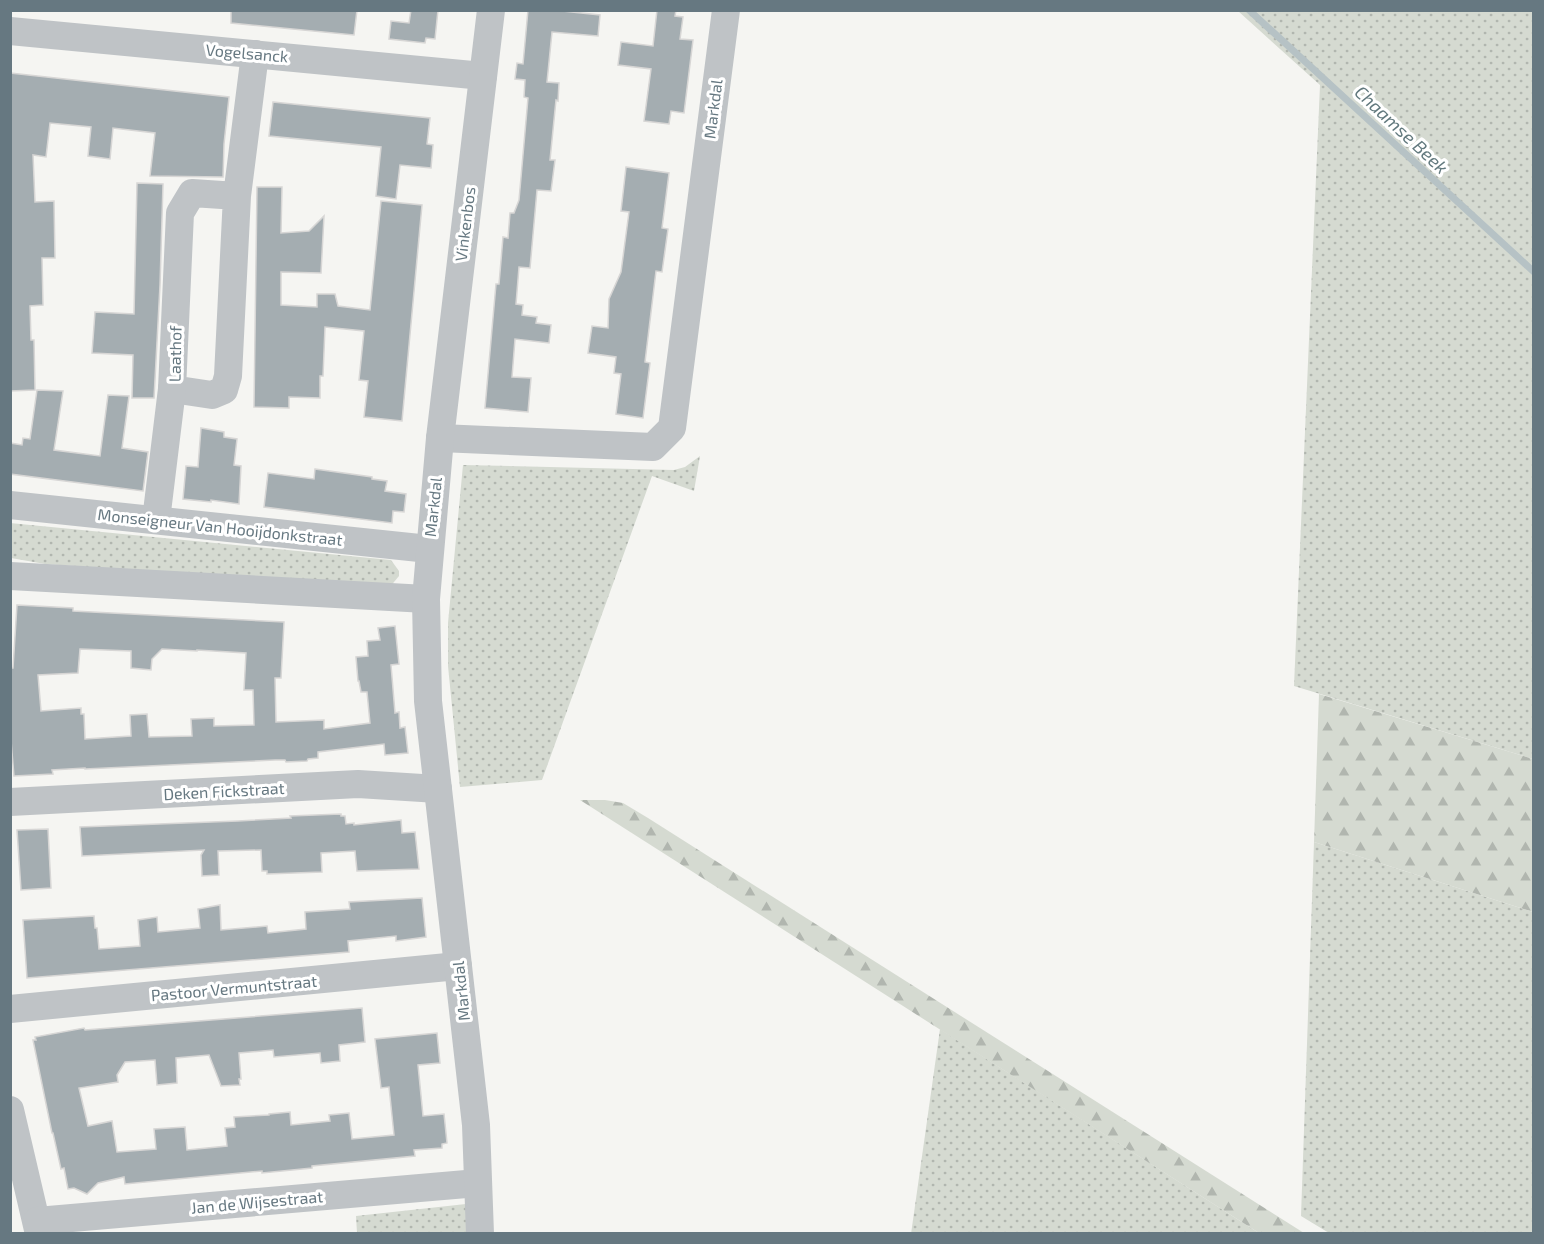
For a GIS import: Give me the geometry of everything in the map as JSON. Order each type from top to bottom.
[{"type":"street","name":"Vinkenbos","points":[[440,438],[491,10]]},
{"type":"street","name":"Markdal","points":[[480,1233],[476,1125],[428,701],[426,599],[440,438],[653,447],[672,428],[726,10]]},
{"type":"street","name":"Vogelsanck","points":[[10,31],[483,76]]},
{"type":"street","name":"Laathof","points":[[237,196],[192,193],[180,213],[172,389],[212,395],[224,390],[228,376],[237,196],[255,54]]},
{"type":"street","points":[[156,520],[172,389]]},
{"type":"street","name":"Monseigneur Van Hooijdonkstraat","points":[[10,505],[429,549]]},
{"type":"street","points":[[10,576],[426,599]]},
{"type":"street","name":"Deken Fickstraat","points":[[10,802],[358,784],[438,789]]},
{"type":"street","name":"Pastoor Vermuntstraat","points":[[10,1009],[458,966]]},
{"type":"street","points":[[10,1110],[38,1227]]},
{"type":"street","name":"Jan de Wijsestraat","points":[[38,1227],[478,1183]]},
{"type":"green space","points":[[1238,11],[1533,11],[1533,759],[1294,686],[1320,85]]},
{"type":"green space","points":[[700,456],[694,491],[652,476],[542,780],[460,787],[448,666],[448,623],[463,465],[674,470],[685,467]]},
{"type":"green space","points":[[10,523],[391,560],[399,571],[399,576],[389,588],[45,564],[11,558]]},
{"type":"green space","points":[[1319,694],[1533,759],[1533,912],[1314,842]]},
{"type":"green space","points":[[580,800],[623,803],[1304,1233],[1259,1233]]},
{"type":"green space","points":[[1314,842],[1533,912],[1533,1233],[1329,1233],[1301,1216]]},
{"type":"green space","points":[[940,1029],[1259,1233],[911,1234]]},
{"type":"green space","points":[[466,1204],[467,1233],[357,1233],[356,1216]]},
{"type":"building","points":[[231,10],[357,10],[354,35],[231,23]]},
{"type":"building","points":[[411,10],[438,10],[435,39],[426,38],[425,43],[389,39],[391,21],[409,23]]},
{"type":"building","points":[[528,10],[600,15],[598,36],[552,32],[547,82],[559,83],[550,160],[555,160],[551,191],[537,190],[530,268],[519,267],[516,304],[523,305],[522,315],[537,317],[536,323],[551,325],[549,343],[515,339],[512,377],[531,378],[528,412],[485,408],[496,284],[499,284],[503,237],[508,238],[510,213],[514,213],[519,200],[528,98],[524,97],[525,80],[515,79],[517,63],[523,64]]},
{"type":"building","points":[[657,10],[676,10],[675,16],[683,17],[680,39],[693,40],[684,113],[671,111],[669,124],[644,121],[651,69],[618,65],[621,42],[653,46]]},
{"type":"building","points":[[10,73],[229,97],[223,177],[150,176],[155,133],[113,128],[110,159],[88,156],[91,127],[50,123],[46,157],[33,155],[35,202],[54,201],[55,258],[42,258],[43,305],[30,306],[31,340],[34,340],[35,390],[10,391]]},
{"type":"building","points":[[273,102],[430,118],[427,144],[433,145],[431,168],[400,165],[396,199],[376,196],[381,147],[269,136]]},
{"type":"building","points":[[626,167],[669,173],[662,228],[668,229],[662,272],[656,271],[645,362],[650,363],[643,418],[616,414],[621,374],[614,373],[616,357],[588,353],[592,326],[608,328],[609,299],[621,272],[629,212],[621,211]]},
{"type":"building","points":[[137,183],[163,184],[154,398],[132,398],[133,355],[92,353],[95,312],[134,314]]},
{"type":"building","points":[[257,187],[282,187],[281,233],[309,231],[324,216],[321,273],[281,272],[281,305],[317,307],[317,294],[335,294],[338,306],[370,310],[381,201],[422,205],[402,421],[364,417],[368,381],[359,380],[364,331],[325,327],[320,398],[289,397],[289,408],[254,407]]},
{"type":"building","points":[[37,390],[63,391],[54,450],[100,456],[108,395],[129,396],[122,448],[148,452],[143,491],[10,474],[10,443],[22,445],[23,438],[30,439]]},
{"type":"building","points":[[201,428],[224,432],[224,437],[237,439],[234,465],[241,466],[239,504],[183,499],[186,466],[198,467]]},
{"type":"building","points":[[315,469],[387,481],[385,491],[406,494],[404,512],[393,511],[392,523],[264,507],[268,473],[314,479]]},
{"type":"building","points":[[17,605],[73,608],[73,611],[284,622],[281,678],[275,678],[276,722],[324,720],[324,729],[370,723],[367,692],[361,692],[356,657],[368,656],[367,641],[380,640],[378,628],[395,626],[399,664],[391,665],[395,713],[399,712],[400,728],[405,727],[408,753],[385,755],[384,744],[318,752],[318,758],[307,761],[275,760],[85,768],[52,770],[53,774],[14,776],[10,729],[10,668],[13,668]],"holes":[[[80,649],[131,651],[131,668],[151,670],[152,659],[162,649],[246,653],[244,690],[253,690],[254,725],[214,726],[214,718],[191,719],[192,736],[149,737],[147,714],[130,715],[131,736],[85,739],[84,714],[81,714],[81,708],[41,711],[38,675],[78,673]]]},
{"type":"building","points":[[341,814],[345,816],[346,824],[354,823],[354,825],[401,820],[402,833],[415,832],[419,869],[357,871],[355,851],[321,853],[322,872],[267,874],[267,871],[262,871],[261,850],[218,851],[219,875],[202,876],[201,855],[204,850],[82,856],[80,827],[238,821]]},
{"type":"building","points":[[48,829],[51,888],[21,890],[17,830]]},
{"type":"building","points":[[422,898],[426,937],[396,941],[396,936],[348,941],[349,952],[27,978],[23,920],[94,916],[99,949],[140,946],[138,920],[157,917],[158,932],[200,928],[198,909],[220,905],[221,930],[267,926],[268,933],[306,929],[305,912],[350,909],[349,902]]},
{"type":"building","points":[[362,1008],[365,1042],[339,1045],[340,1061],[321,1063],[320,1053],[274,1057],[273,1050],[239,1053],[240,1085],[221,1086],[209,1055],[176,1058],[177,1083],[157,1085],[155,1060],[125,1062],[117,1075],[118,1082],[79,1088],[88,1126],[112,1121],[117,1152],[156,1149],[154,1129],[185,1127],[187,1150],[227,1146],[225,1128],[235,1127],[234,1117],[290,1112],[291,1125],[330,1121],[329,1115],[349,1113],[352,1139],[394,1135],[389,1087],[381,1088],[375,1039],[437,1033],[440,1063],[418,1065],[423,1116],[444,1114],[447,1143],[442,1144],[442,1148],[414,1150],[415,1156],[262,1173],[262,1171],[125,1184],[124,1177],[98,1183],[87,1194],[74,1188],[68,1189],[64,1168],[61,1169],[52,1133],[33,1040],[36,1040],[35,1037],[84,1028],[85,1030]]},
{"type":"waterway","name":"Chaamse Beek","points":[[1249,10],[1534,272]]}]
